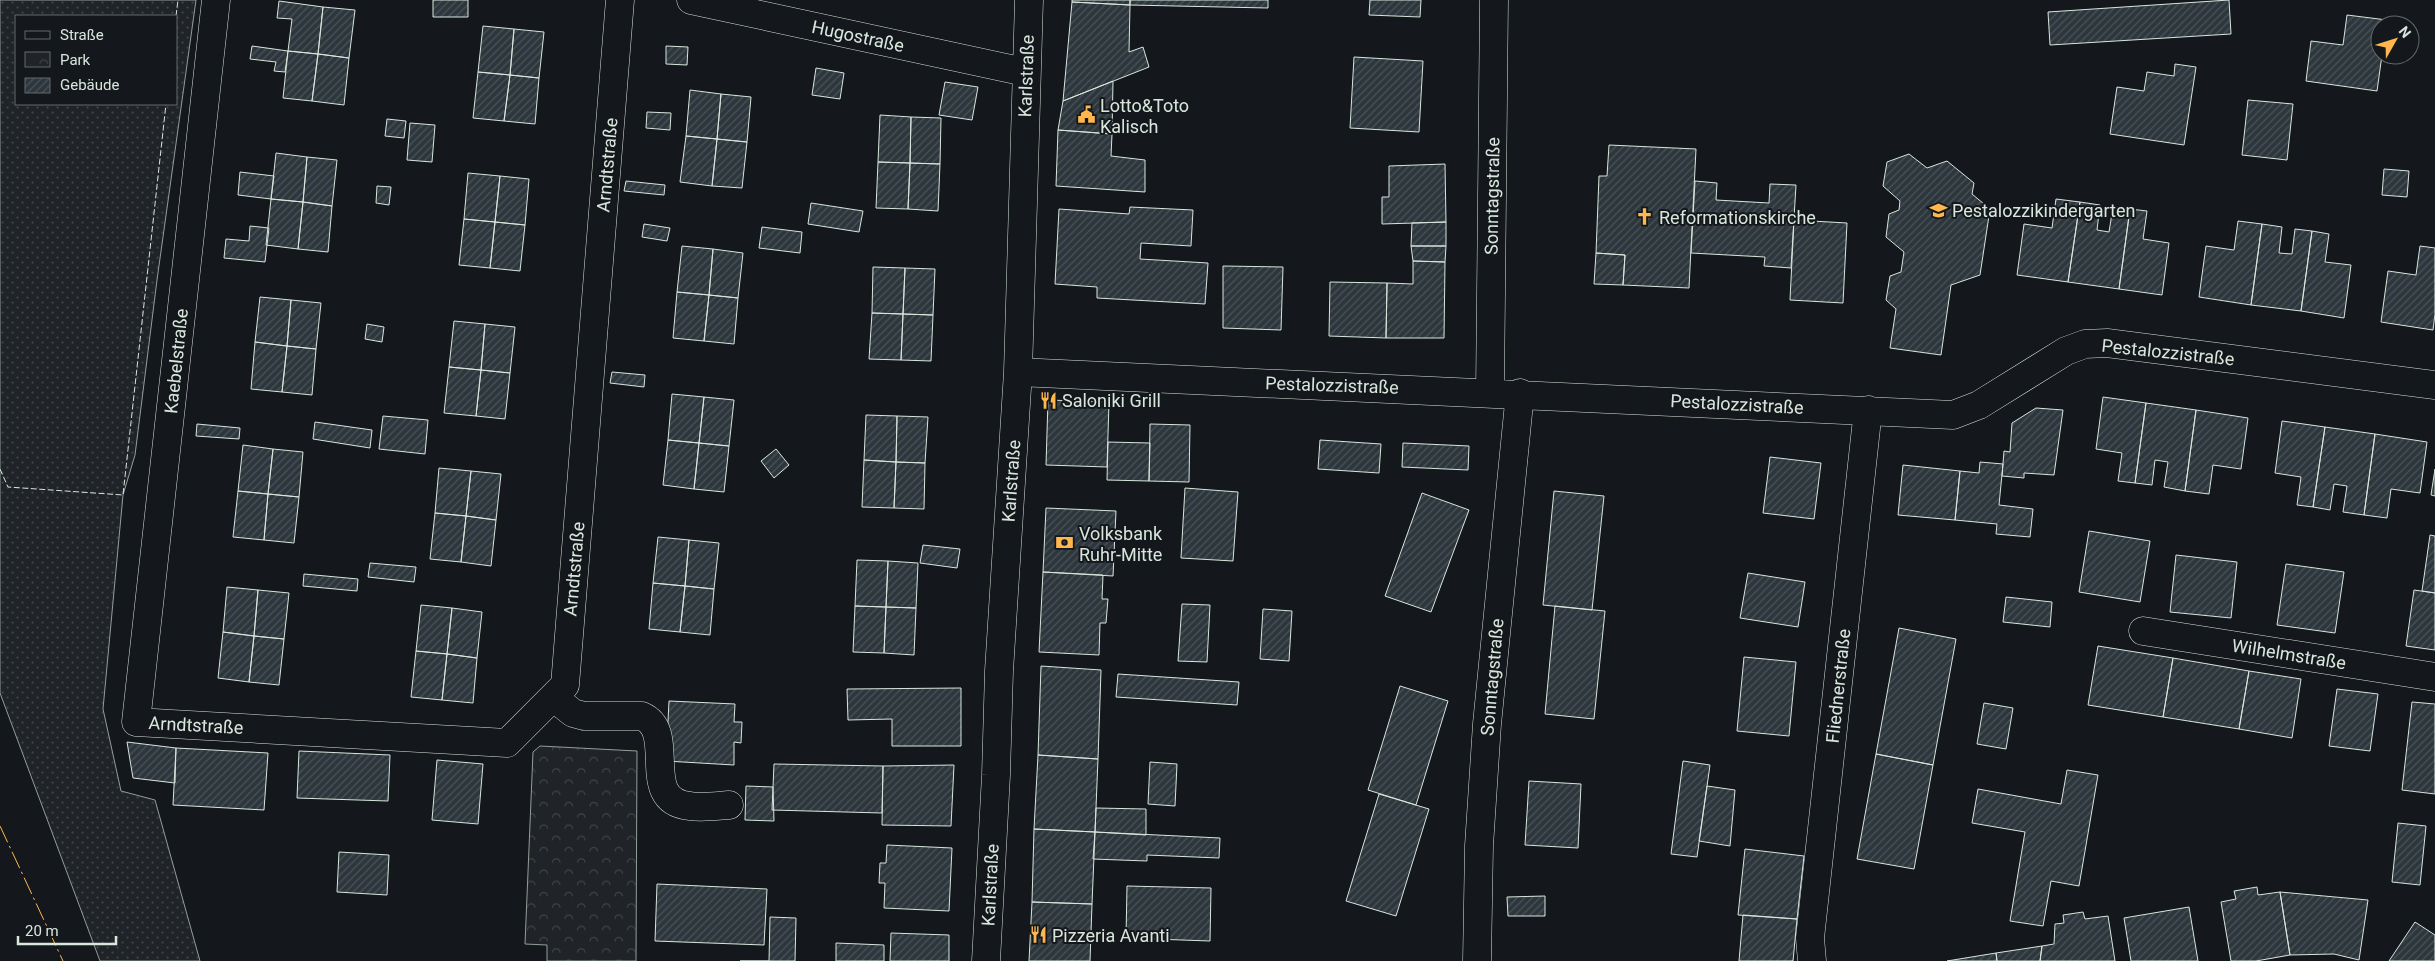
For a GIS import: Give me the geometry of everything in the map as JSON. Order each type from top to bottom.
[{"type":"street","name":"Kaebelstraße","points":[[136,722],[216,0]]},
{"type":"street","name":"Arndtstraße","points":[[136,722],[507,743],[565,685],[620,0]]},
{"type":"street","name":"Hugostraße","points":[[691,0],[1025,72]]},
{"type":"street","name":"Karlstraße","points":[[986,961],[996,775],[999,671],[1018,372],[1025,72],[1029,0]]},
{"type":"street","name":"Sonntagstraße","points":[[1490,392],[1494,0]]},
{"type":"street","name":"Pestalozzistraße","points":[[1018,372],[1490,392],[1953,415],[1979,405],[2066,351],[2085,344],[2107,343],[2435,385]]},
{"type":"street","name":"Sonntagstraße","points":[[1477,961],[1479,846],[1488,715],[1520,394]]},
{"type":"street","name":"Fliednerstraße","points":[[1812,961],[1810,938],[1868,410]]},
{"type":"street","name":"Wilhelmstraße","points":[[2143,631],[2435,677]]},
{"type":"street","points":[[553,697],[573,713],[584,716],[642,716],[648,719],[658,732],[659,771],[663,788],[669,798],[689,806],[729,805]]},
{"type":"green space","points":[[0,0],[196,0],[135,455],[123,495],[103,709],[121,791],[155,800],[200,961],[100,961],[0,693]]},
{"type":"green space","points":[[540,746],[637,751],[636,961],[547,961],[547,945],[525,944],[533,752]]},
{"type":"building","points":[[433,0],[468,0],[468,17],[433,17]]},
{"type":"building","points":[[1072,0],[1130,0],[1130,5],[1072,2]]},
{"type":"building","points":[[1130,0],[1268,0],[1268,8],[1130,5]]},
{"type":"building","points":[[1370,0],[1421,0],[1420,17],[1369,15]]},
{"type":"building","points":[[2229,0],[2231,34],[2050,45],[2048,12]]},
{"type":"building","points":[[279,1],[323,7],[318,54],[288,51],[292,19],[277,18]]},
{"type":"building","points":[[1072,2],[1130,5],[1129,52],[1143,47],[1149,67],[1063,101]]},
{"type":"building","points":[[323,7],[355,10],[349,58],[318,54]]},
{"type":"building","points":[[2347,15],[2370,18],[2370,65],[2381,65],[2377,91],[2306,81],[2311,41],[2343,45]]},
{"type":"building","points":[[483,26],[514,29],[510,75],[478,72]]},
{"type":"building","points":[[514,29],[544,32],[539,78],[510,75]]},
{"type":"building","points":[[252,46],[288,51],[285,72],[274,71],[276,62],[250,59]]},
{"type":"building","points":[[666,46],[688,47],[687,65],[666,64]]},
{"type":"building","points":[[288,51],[318,54],[312,101],[283,98]]},
{"type":"building","points":[[318,54],[349,58],[344,105],[312,101]]},
{"type":"building","points":[[1354,57],[1423,61],[1419,132],[1350,128]]},
{"type":"building","points":[[2175,64],[2196,67],[2184,145],[2110,134],[2117,87],[2144,91],[2147,72],[2174,76]]},
{"type":"building","points":[[816,68],[844,73],[840,99],[812,95]]},
{"type":"building","points":[[478,72],[510,75],[504,121],[473,118]]},
{"type":"building","points":[[510,75],[539,78],[535,124],[504,121]]},
{"type":"building","name":"Lotto&Toto Kalisch","points":[[1113,81],[1112,134],[1058,130],[1063,101]]},
{"type":"building","points":[[945,82],[978,87],[972,120],[939,115]]},
{"type":"building","points":[[690,90],[721,94],[717,139],[686,136]]},
{"type":"building","points":[[721,94],[751,97],[747,142],[717,139]]},
{"type":"building","points":[[2248,100],[2293,104],[2287,160],[2242,155]]},
{"type":"building","points":[[647,112],[671,113],[670,130],[646,128]]},
{"type":"building","points":[[880,115],[911,117],[910,163],[878,162]]},
{"type":"building","points":[[911,117],[941,118],[940,164],[910,163]]},
{"type":"building","points":[[387,119],[406,121],[404,138],[385,136]]},
{"type":"building","points":[[410,123],[435,125],[432,162],[407,160]]},
{"type":"building","points":[[1058,130],[1112,134],[1111,156],[1145,160],[1145,192],[1056,186]]},
{"type":"building","points":[[686,136],[717,139],[712,186],[680,182]]},
{"type":"building","points":[[717,139],[747,142],[742,188],[712,186]]},
{"type":"building","name":"Reformationskirche","points":[[1609,145],[1696,149],[1689,288],[1623,285],[1625,255],[1596,253],[1599,176],[1607,176]]},
{"type":"building","points":[[276,153],[307,157],[303,202],[271,199]]},
{"type":"building","points":[[1909,154],[1927,168],[1947,161],[1974,183],[1972,194],[1990,209],[1980,275],[1951,285],[1941,355],[1890,348],[1896,309],[1886,300],[1890,276],[1901,272],[1904,252],[1886,237],[1889,214],[1899,210],[1900,201],[1883,186],[1887,162]]},
{"type":"building","points":[[307,157],[337,160],[332,206],[303,202]]},
{"type":"building","points":[[878,162],[910,163],[908,209],[876,208]]},
{"type":"building","points":[[910,163],[940,164],[938,211],[908,209]]},
{"type":"building","points":[[1445,164],[1446,222],[1382,224],[1382,197],[1389,197],[1389,166]]},
{"type":"building","points":[[2384,169],[2409,171],[2407,197],[2382,195]]},
{"type":"building","points":[[240,172],[274,176],[271,199],[238,195]]},
{"type":"building","points":[[468,173],[500,176],[495,222],[464,219]]},
{"type":"building","points":[[500,176],[529,179],[525,225],[495,222]]},
{"type":"building","points":[[626,181],[665,185],[664,195],[624,191]]},
{"type":"building","points":[[1695,181],[1717,183],[1716,200],[1769,203],[1770,184],[1796,185],[1791,268],[1764,266],[1765,257],[1691,253]]},
{"type":"building","points":[[377,186],[391,187],[389,205],[376,203]]},
{"type":"building","points":[[271,199],[303,202],[298,249],[266,245]]},
{"type":"building","points":[[2056,199],[2080,202],[2068,282],[2017,275],[2024,224],[2052,228]]},
{"type":"building","points":[[303,202],[332,206],[328,252],[298,249]]},
{"type":"building","points":[[2080,202],[2100,205],[2097,230],[2109,232],[2113,207],[2130,209],[2119,289],[2068,282]]},
{"type":"building","points":[[811,203],[863,211],[859,232],[808,224]]},
{"type":"building","points":[[1130,207],[1193,210],[1191,246],[1141,243],[1140,259],[1208,263],[1205,304],[1097,298],[1097,287],[1055,284],[1059,209],[1129,214]]},
{"type":"building","points":[[2130,209],[2147,211],[2143,239],[2169,243],[2162,295],[2119,289]]},
{"type":"building","points":[[464,219],[495,222],[490,268],[459,265]]},
{"type":"building","points":[[1794,220],[1847,223],[1843,303],[1790,300]]},
{"type":"building","points":[[2238,221],[2262,224],[2251,305],[2199,297],[2206,246],[2234,250]]},
{"type":"building","points":[[495,222],[525,225],[520,271],[490,268]]},
{"type":"building","points":[[1446,222],[1446,246],[1411,246],[1412,223]]},
{"type":"building","points":[[644,224],[670,228],[667,241],[642,237]]},
{"type":"building","points":[[2262,224],[2282,227],[2279,253],[2292,254],[2295,229],[2312,231],[2301,311],[2251,305]]},
{"type":"building","points":[[250,226],[269,228],[265,262],[224,258],[226,239],[249,241]]},
{"type":"building","points":[[762,227],[802,232],[800,253],[759,248]]},
{"type":"building","points":[[2312,231],[2329,234],[2325,262],[2351,265],[2344,318],[2301,311]]},
{"type":"building","points":[[682,246],[713,249],[709,295],[677,292]]},
{"type":"building","points":[[1411,246],[1446,246],[1445,262],[1413,261]]},
{"type":"building","points":[[2420,246],[2435,248],[2435,314],[2433,330],[2381,322],[2388,271],[2416,275]]},
{"type":"building","points":[[713,249],[743,253],[738,298],[709,295]]},
{"type":"building","points":[[1596,253],[1625,255],[1623,285],[1594,284]]},
{"type":"building","points":[[1413,261],[1445,262],[1444,338],[1386,338],[1387,283],[1413,284]]},
{"type":"building","points":[[1223,266],[1283,267],[1281,330],[1223,328]]},
{"type":"building","points":[[873,267],[905,268],[903,314],[872,313]]},
{"type":"building","points":[[905,268],[935,269],[933,315],[903,314]]},
{"type":"building","points":[[1330,282],[1387,283],[1386,338],[1329,336]]},
{"type":"building","points":[[677,292],[709,295],[704,341],[673,338]]},
{"type":"building","points":[[709,295],[738,298],[734,344],[704,341]]},
{"type":"building","points":[[260,297],[291,300],[287,346],[255,342]]},
{"type":"building","points":[[291,300],[321,303],[316,349],[287,346]]},
{"type":"building","points":[[872,313],[903,314],[901,360],[869,359]]},
{"type":"building","points":[[903,314],[933,315],[931,361],[901,360]]},
{"type":"building","points":[[454,321],[485,324],[481,370],[449,367]]},
{"type":"building","points":[[367,324],[384,327],[382,342],[365,339]]},
{"type":"building","points":[[485,324],[515,327],[510,373],[481,370]]},
{"type":"building","points":[[255,342],[287,346],[282,392],[251,389]]},
{"type":"building","points":[[287,346],[316,349],[312,395],[282,392]]},
{"type":"building","points":[[449,367],[481,370],[476,416],[444,413]]},
{"type":"building","points":[[481,370],[510,373],[505,419],[476,416]]},
{"type":"building","points":[[612,372],[645,375],[644,387],[610,383]]},
{"type":"building","points":[[672,394],[704,397],[699,443],[668,440]]},
{"type":"building","points":[[704,397],[734,400],[729,446],[699,443]]},
{"type":"building","points":[[2103,397],[2146,403],[2135,483],[2118,481],[2122,453],[2096,449]]},
{"type":"building","points":[[1048,400],[1109,402],[1107,467],[1046,465]]},
{"type":"building","points":[[2146,403],[2196,410],[2185,491],[2164,487],[2168,462],[2155,460],[2152,485],[2135,483]]},
{"type":"building","points":[[2036,408],[2063,410],[2054,475],[2024,473],[2024,478],[2002,476],[2004,451],[2010,452],[2012,423]]},
{"type":"building","points":[[2196,410],[2248,418],[2241,469],[2213,465],[2209,494],[2185,491]]},
{"type":"building","points":[[866,415],[897,416],[896,462],[864,460]]},
{"type":"building","points":[[383,416],[428,420],[425,454],[379,449]]},
{"type":"building","points":[[897,416],[928,417],[925,463],[896,462]]},
{"type":"building","points":[[2282,421],[2325,427],[2313,507],[2297,505],[2301,477],[2275,473]]},
{"type":"building","points":[[315,422],[372,430],[370,448],[313,439]]},
{"type":"building","points":[[197,424],[240,428],[239,439],[196,436]]},
{"type":"building","points":[[1150,424],[1190,425],[1189,482],[1149,481]]},
{"type":"building","points":[[2325,427],[2375,434],[2364,515],[2343,512],[2347,486],[2334,484],[2330,510],[2313,507]]},
{"type":"building","points":[[2375,434],[2427,442],[2420,493],[2391,489],[2387,518],[2364,515]]},
{"type":"building","points":[[668,440],[699,443],[694,489],[663,485]]},
{"type":"building","points":[[1320,440],[1381,444],[1379,473],[1318,469]]},
{"type":"building","points":[[1108,442],[1150,443],[1149,481],[1107,480]]},
{"type":"building","points":[[699,443],[729,446],[724,492],[694,489]]},
{"type":"building","points":[[1403,443],[1469,446],[1468,470],[1402,467]]},
{"type":"building","points":[[243,445],[273,449],[268,494],[238,491]]},
{"type":"building","points":[[273,449],[303,452],[299,497],[268,494]]},
{"type":"building","points":[[776,449],[789,465],[774,478],[761,461]]},
{"type":"building","points":[[1770,457],[1821,463],[1814,519],[1763,513]]},
{"type":"building","points":[[864,460],[896,462],[894,508],[862,507]]},
{"type":"building","points":[[896,462],[925,463],[924,509],[894,508]]},
{"type":"building","points":[[1980,462],[2003,464],[1999,505],[2033,509],[2030,537],[1996,534],[1997,524],[1955,520],[1960,471],[1979,473]]},
{"type":"building","points":[[1903,465],[1960,471],[1955,520],[1898,515]]},
{"type":"building","points":[[439,468],[471,471],[466,516],[435,513]]},
{"type":"building","points":[[2435,469],[2435,496],[2431,495]]},
{"type":"building","points":[[471,471],[501,474],[496,520],[466,516]]},
{"type":"building","points":[[1185,488],[1238,492],[1233,561],[1181,558]]},
{"type":"building","points":[[238,491],[268,494],[264,540],[233,537]]},
{"type":"building","points":[[1554,491],[1604,496],[1592,610],[1543,605]]},
{"type":"building","points":[[1422,493],[1469,510],[1431,612],[1385,596]]},
{"type":"building","points":[[268,494],[299,497],[294,543],[264,540]]},
{"type":"building","points":[[1046,508],[1116,511],[1113,576],[1043,572]]},
{"type":"building","points":[[435,513],[466,516],[461,562],[430,559]]},
{"type":"building","points":[[466,516],[496,520],[491,566],[461,562]]},
{"type":"building","points":[[2089,531],[2150,541],[2140,602],[2079,592]]},
{"type":"building","points":[[2430,535],[2435,536],[2435,593],[2422,591]]},
{"type":"building","points":[[658,537],[689,540],[685,586],[653,583]]},
{"type":"building","points":[[689,540],[719,543],[714,589],[685,586]]},
{"type":"building","points":[[923,545],[960,549],[957,568],[920,563]]},
{"type":"building","points":[[2176,555],[2237,562],[2231,618],[2170,612]]},
{"type":"building","points":[[857,560],[888,561],[886,607],[855,606]]},
{"type":"building","points":[[888,561],[918,563],[916,608],[886,607]]},
{"type":"building","points":[[370,563],[416,567],[414,582],[368,577]]},
{"type":"building","points":[[2286,564],[2344,572],[2335,633],[2277,625]]},
{"type":"building","points":[[1043,572],[1103,575],[1102,599],[1108,599],[1106,623],[1100,623],[1099,655],[1039,652]]},
{"type":"building","points":[[1748,573],[1805,582],[1798,627],[1740,618]]},
{"type":"building","points":[[304,574],[358,579],[357,591],[303,586]]},
{"type":"building","points":[[653,583],[685,586],[680,632],[649,629]]},
{"type":"building","points":[[685,586],[714,589],[710,635],[680,632]]},
{"type":"building","points":[[227,587],[258,590],[254,636],[223,632]]},
{"type":"building","points":[[258,590],[289,593],[284,639],[254,636]]},
{"type":"building","points":[[2414,590],[2435,593],[2435,650],[2406,646]]},
{"type":"building","points":[[2006,597],[2052,602],[2050,627],[2003,622]]},
{"type":"building","points":[[1182,604],[1210,605],[1207,662],[1178,661]]},
{"type":"building","points":[[421,605],[452,608],[447,654],[416,651]]},
{"type":"building","points":[[855,606],[886,607],[884,653],[853,652]]},
{"type":"building","points":[[1555,606],[1605,611],[1594,719],[1545,714]]},
{"type":"building","points":[[886,607],[916,608],[914,655],[884,653]]},
{"type":"building","points":[[452,608],[482,612],[477,658],[447,654]]},
{"type":"building","points":[[1263,609],[1292,611],[1289,661],[1260,659]]},
{"type":"building","points":[[1899,628],[1956,639],[1933,765],[1876,754]]},
{"type":"building","points":[[223,632],[254,636],[249,682],[218,678]]},
{"type":"building","points":[[254,636],[284,639],[279,685],[249,682]]},
{"type":"building","points":[[2098,646],[2173,658],[2163,717],[2088,705]]},
{"type":"building","points":[[416,651],[447,654],[442,700],[411,697]]},
{"type":"building","points":[[447,654],[477,658],[473,703],[442,700]]},
{"type":"building","points":[[1744,657],[1796,662],[1789,736],[1737,731]]},
{"type":"building","points":[[2173,658],[2249,671],[2239,729],[2163,717]]},
{"type":"building","points":[[1041,666],[1101,670],[1098,759],[1038,755]]},
{"type":"building","points":[[2249,671],[2301,679],[2292,738],[2239,729]]},
{"type":"building","points":[[1118,674],[1239,682],[1237,705],[1116,697]]},
{"type":"building","points":[[1400,686],[1448,701],[1416,805],[1368,790]]},
{"type":"building","points":[[961,688],[961,746],[892,746],[892,719],[848,720],[847,689]]},
{"type":"building","points":[[2337,689],[2378,694],[2370,751],[2329,746]]},
{"type":"building","points":[[669,701],[735,704],[734,722],[742,722],[741,743],[734,742],[734,765],[666,761]]},
{"type":"building","points":[[2412,702],[2435,704],[2435,794],[2402,790]]},
{"type":"building","points":[[1984,703],[2013,708],[2006,749],[1977,744]]},
{"type":"building","points":[[127,742],[176,748],[175,783],[133,778]]},
{"type":"building","points":[[176,748],[268,753],[264,810],[173,805]]},
{"type":"building","points":[[299,751],[390,755],[388,801],[297,798]]},
{"type":"building","points":[[1876,754],[1933,765],[1914,869],[1857,859]]},
{"type":"building","points":[[1038,755],[1098,759],[1095,832],[1034,829]]},
{"type":"building","points":[[437,760],[483,764],[478,824],[432,820]]},
{"type":"building","points":[[1683,761],[1710,765],[1697,857],[1671,854]]},
{"type":"building","points":[[1150,762],[1177,764],[1175,806],[1148,804]]},
{"type":"building","points":[[774,764],[883,766],[882,813],[772,810]]},
{"type":"building","points":[[954,765],[951,826],[882,825],[883,766]]},
{"type":"building","points":[[2067,770],[2098,775],[2079,886],[2051,881],[2043,926],[2010,921],[2025,832],[1972,823],[1978,789],[2061,804]]},
{"type":"building","points":[[1529,781],[1581,784],[1578,848],[1525,845]]},
{"type":"building","points":[[746,786],[773,787],[774,821],[745,820]]},
{"type":"building","points":[[1707,786],[1735,790],[1730,846],[1699,841]]},
{"type":"building","points":[[1379,794],[1429,809],[1396,916],[1346,901]]},
{"type":"building","points":[[1096,808],[1146,809],[1146,835],[1095,832]]},
{"type":"building","points":[[2398,823],[2426,826],[2420,885],[2392,882]]},
{"type":"building","points":[[1034,829],[1095,832],[1092,904],[1032,902]]},
{"type":"building","points":[[1095,832],[1220,838],[1219,858],[1147,855],[1147,861],[1093,859]]},
{"type":"building","points":[[887,845],[952,848],[949,911],[884,908],[885,883],[879,883],[880,863],[886,863]]},
{"type":"building","points":[[1745,849],[1804,856],[1797,919],[1738,915]]},
{"type":"building","points":[[339,852],[389,855],[387,895],[337,892]]},
{"type":"building","points":[[657,884],[767,889],[764,945],[655,941]]},
{"type":"building","points":[[1127,886],[1211,888],[1210,941],[1126,938]]},
{"type":"building","points":[[2257,887],[2258,895],[2280,892],[2290,955],[2256,961],[2231,961],[2221,902],[2236,899],[2234,891]]},
{"type":"building","points":[[2280,892],[2368,900],[2359,960],[2334,954],[2290,955]]},
{"type":"building","points":[[1545,896],[1545,916],[1508,916],[1507,897]]},
{"type":"building","points":[[1032,902],[1092,904],[1090,961],[1029,961]]},
{"type":"building","points":[[2189,907],[2198,961],[2131,961],[2124,918]]},
{"type":"building","points":[[2083,912],[2085,919],[2108,916],[2115,961],[2040,961],[2042,946],[2054,944],[2055,924],[2064,923],[2063,915]]},
{"type":"building","points":[[1743,915],[1797,919],[1793,961],[1739,961]]},
{"type":"building","points":[[770,917],[796,918],[795,961],[769,961]]},
{"type":"building","points":[[2415,922],[2435,935],[2435,961],[2389,961]]},
{"type":"building","points":[[891,933],[949,935],[949,961],[890,961]]},
{"type":"building","points":[[836,943],[884,945],[884,961],[836,961]]},
{"type":"building","points":[[2042,946],[2040,961],[1997,961],[1996,953]]},
{"type":"building","points":[[1996,953],[1997,961],[1947,961]]},
{"type":"fence","points":[[176,15],[178,0]]},
{"type":"fence","points":[[0,469],[8,487],[123,495],[166,105]]},
{"type":"power","points":[[0,826],[63,961]]},
{"type":"place","name":"Lotto&Toto Kalisch","points":[[1086,115]]},
{"type":"place","name":"Pestalozzikindergarten","points":[[1938,210]]},
{"type":"place","name":"Reformationskirche","points":[[1645,217]]},
{"type":"place","name":"Saloniki Grill","points":[[1048,400]]},
{"type":"place","name":"Volksbank Ruhr-Mitte","points":[[1065,543]]},
{"type":"place","name":"Pizzeria Avanti","points":[[1038,935]]}]
